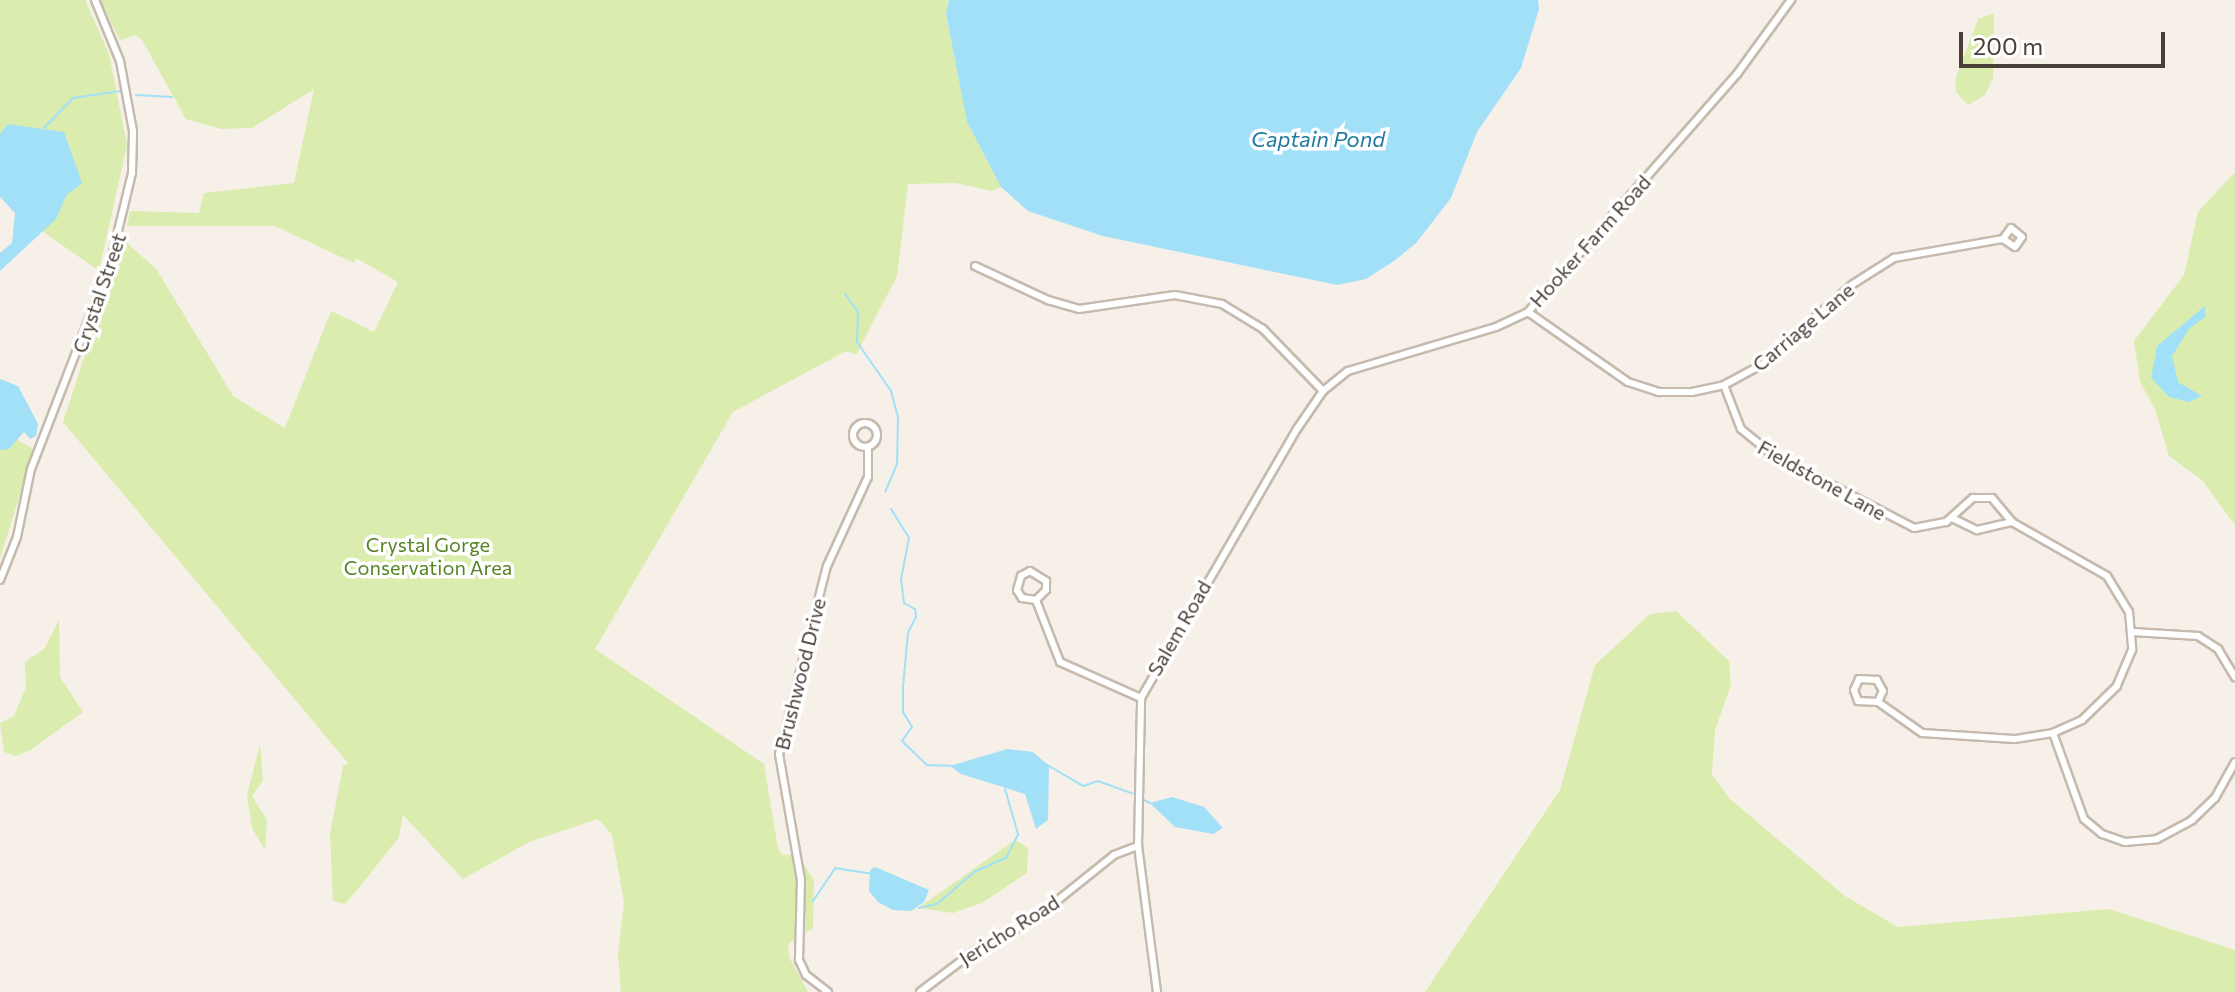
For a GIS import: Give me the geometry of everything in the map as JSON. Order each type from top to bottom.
[{"type":"street","name":"Crystal Street","points":[[0,580],[17,537],[31,469],[110,264],[132,173],[133,131],[120,61],[95,0]]},
{"type":"street","name":"Hooker Farm Road","points":[[1297,429],[1323,391],[1363,364],[1488,330],[1528,312],[1728,85],[1791,0]]},
{"type":"street","name":"Carriage Lane","points":[[1528,312],[1643,388],[1675,393],[1724,385],[1763,364],[1879,265],[1909,253],[2003,239]]},
{"type":"street","points":[[975,266],[1063,306],[1096,308],[1175,295],[1222,304],[1263,329],[1323,391]]},
{"type":"street","name":"Fieldstone Lane","points":[[1724,385],[1741,429],[1772,454],[1906,526],[1930,526],[1952,518],[1973,498],[1986,496],[2012,522],[2107,576],[2126,603],[2133,632]]},
{"type":"street","name":"Brushwood Drive","points":[[828,992],[806,975],[799,960],[801,880],[779,754],[827,566],[868,477],[868,447],[877,432],[864,423],[853,438],[868,447]]},
{"type":"street","name":"Salem Road","points":[[1157,992],[1138,846],[1141,698],[1297,429]]},
{"type":"street","name":"Fieldstone Lane","points":[[1952,518],[1977,530],[2012,522]]},
{"type":"street","points":[[1025,572],[1040,573],[1046,581],[1046,590],[1036,600],[1027,600],[1017,590],[1025,572]]},
{"type":"street","points":[[1036,600],[1060,662],[1141,698]]},
{"type":"street","points":[[1878,702],[1883,691],[1880,682],[1868,676],[1859,679],[1854,690],[1858,701],[1878,702],[1903,723],[1932,735],[2014,739],[2053,733],[2082,720],[2117,686],[2130,658],[2133,632],[2198,636],[2223,655],[2235,677]]},
{"type":"street","points":[[2053,733],[2080,812],[2096,830],[2125,842],[2157,839],[2192,820],[2215,798],[2235,762]]},
{"type":"street","name":"Jericho Road","points":[[920,992],[976,950],[1033,920],[1121,850],[1138,846]]},
{"type":"green space","points":[[0,0],[85,0],[109,54],[127,145],[99,271],[32,224],[0,175]]},
{"type":"green space","name":"Crystal Gorge Conservation Area","points":[[100,0],[949,0],[946,14],[967,122],[1001,187],[992,191],[955,183],[908,184],[897,276],[856,355],[846,351],[733,412],[595,649],[764,764],[778,848],[782,855],[797,854],[814,880],[813,928],[788,944],[789,957],[808,992],[621,992],[618,955],[624,902],[612,835],[598,819],[529,842],[463,879],[403,815],[399,837],[362,884],[345,904],[333,901],[330,834],[343,766],[348,763],[63,422],[123,239],[157,270],[233,396],[285,428],[331,311],[374,332],[398,282],[356,258],[354,263],[275,226],[127,226],[130,211],[199,213],[204,193],[294,183],[314,89],[252,128],[221,129],[186,119],[142,40],[136,35],[120,40]]},
{"type":"green space","points":[[1994,13],[1993,78],[1985,95],[1968,105],[1956,92],[1955,80],[1978,19]]},
{"type":"green space","points":[[2235,172],[2235,525],[2202,480],[2169,456],[2155,409],[2140,382],[2134,341],[2184,275],[2198,212]]},
{"type":"green space","points":[[0,431],[34,449],[0,559]]},
{"type":"green space","points":[[1676,611],[1729,661],[1731,685],[1715,730],[1712,775],[1730,799],[1845,896],[1898,927],[2109,909],[2235,950],[2235,992],[1425,992],[1560,790],[1595,665],[1650,614]]},
{"type":"green space","points":[[59,620],[60,677],[83,712],[32,749],[16,756],[4,752],[0,723],[14,716],[26,687],[25,662],[44,649]]},
{"type":"green space","points":[[260,744],[263,780],[252,796],[267,820],[265,850],[252,828],[247,795]]},
{"type":"green space","points":[[1015,840],[1028,848],[1027,873],[982,903],[953,913],[918,908]]},
{"type":"water","name":"Captain Pond","points":[[949,0],[1538,0],[1539,9],[1521,68],[1477,132],[1451,198],[1416,243],[1394,261],[1366,279],[1337,285],[1103,236],[1028,211],[1001,187],[967,122],[946,14]]},
{"type":"water","points":[[8,124],[64,132],[82,183],[66,196],[56,219],[0,271],[0,253],[12,243],[15,213],[0,197],[0,134]]},
{"type":"water","points":[[2205,306],[2205,317],[2189,329],[2172,356],[2178,382],[2202,396],[2189,402],[2169,397],[2151,378],[2157,346]]},
{"type":"water","points":[[0,379],[18,386],[38,424],[36,436],[30,439],[24,432],[9,449],[0,450]]},
{"type":"water","points":[[1007,749],[1033,752],[1049,766],[1048,820],[1036,829],[1025,794],[961,774],[950,766]]},
{"type":"water","points":[[1172,797],[1204,807],[1223,828],[1213,834],[1175,827],[1150,803]]},
{"type":"water","points":[[875,867],[929,890],[924,902],[911,911],[893,910],[878,902],[869,891],[870,870]]},
{"type":"waterway","points":[[44,128],[73,98],[120,91]]},
{"type":"waterway","points":[[136,95],[172,97]]},
{"type":"waterway","points":[[845,294],[858,312],[857,342],[891,391],[898,417],[897,464],[885,492]]},
{"type":"waterway","points":[[891,509],[909,538],[901,579],[904,603],[915,609],[916,617],[908,633],[903,687],[903,712],[912,727],[902,741],[927,765],[950,766]]},
{"type":"waterway","points":[[1044,763],[1083,786],[1098,781],[1133,794]]},
{"type":"waterway","points":[[919,908],[937,904],[974,872],[1006,858],[1018,834],[1005,789]]},
{"type":"waterway","points":[[1144,800],[1150,803]]},
{"type":"waterway","points":[[813,901],[835,868],[872,874]]}]
